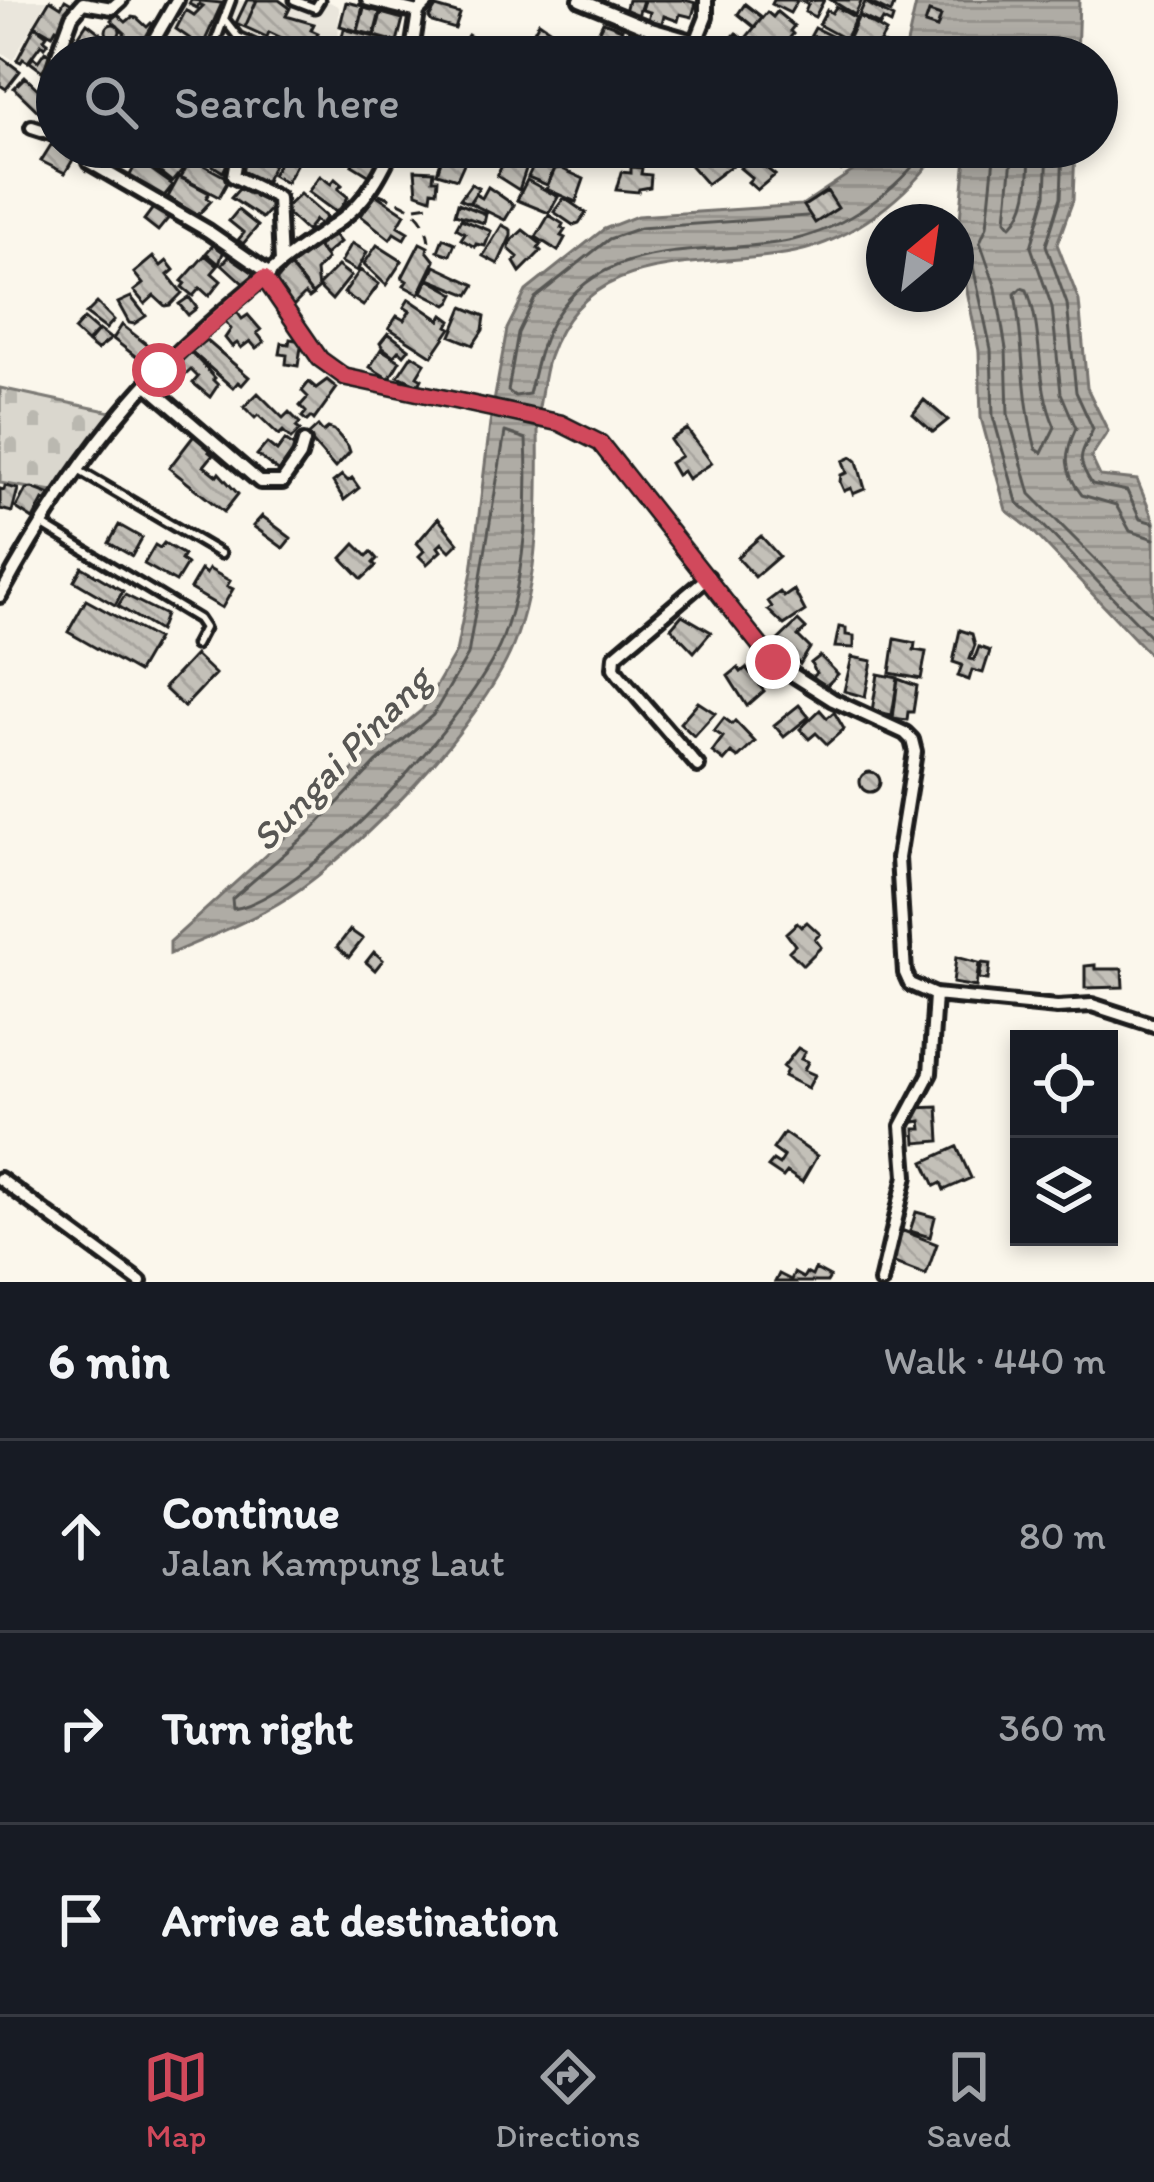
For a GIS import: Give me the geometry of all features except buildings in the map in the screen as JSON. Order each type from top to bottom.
[{"type":"street","points":[[65,36],[83,3],[109,8],[121,0]]},
{"type":"street","points":[[156,36],[177,0]]},
{"type":"street","points":[[368,0],[418,12]]},
{"type":"street","points":[[414,36],[418,12],[430,0]]},
{"type":"street","points":[[580,0],[675,36]]},
{"type":"street","points":[[698,36],[706,0]]},
{"type":"street","points":[[32,128],[36,129]]},
{"type":"street","points":[[98,168],[174,210],[267,276],[320,359],[334,371],[560,423],[600,443],[773,662],[833,700],[913,740],[898,858],[905,973],[910,984],[935,995],[1057,1007],[1093,1005],[1154,1025]]},
{"type":"street","points":[[234,168],[233,176],[273,194],[280,203],[281,263]]},
{"type":"street","points":[[0,596],[78,470],[147,385],[281,263],[339,224],[372,191],[383,168]]},
{"type":"street","points":[[147,385],[260,482],[283,482],[304,442]]},
{"type":"street","points":[[0,574],[14,571]]},
{"type":"street","points":[[698,766],[619,676],[614,656],[708,577]]},
{"type":"street","points":[[881,1282],[906,1176],[902,1126],[930,1072],[935,995]]},
{"type":"street","points":[[0,1179],[140,1282]]},
{"type":"lane","points":[[218,36],[230,0]]},
{"type":"lane","points":[[293,0],[315,8],[320,0]]},
{"type":"lane","points":[[224,19],[237,36]]},
{"type":"lane","points":[[78,470],[221,554]]},
{"type":"lane","points":[[42,524],[198,619],[205,628],[195,645]]},
{"type":"path","points":[[372,191],[414,207],[436,204]]},
{"type":"path","points":[[414,207],[427,227],[429,241]]},
{"type":"shaded area","points":[[0,0],[47,0],[13,60],[0,51]]},
{"type":"shaded area","points":[[182,0],[330,2],[339,7],[338,36],[161,36]]},
{"type":"green space","points":[[0,388],[111,412],[53,492],[0,483]]},
{"type":"water","points":[[917,0],[1079,0],[1078,36],[909,36]]},
{"type":"water","points":[[857,168],[926,168],[889,204],[866,204],[866,221],[817,246],[652,269],[591,295],[567,321],[549,357],[538,412],[516,408],[514,421],[538,428],[536,538],[522,620],[497,678],[446,749],[348,850],[287,898],[170,954],[170,942],[303,821],[367,755],[422,710],[456,652],[472,571],[491,416],[503,419],[506,405],[494,402],[507,329],[526,291],[604,229],[637,216],[802,205]]},
{"type":"water","points":[[965,168],[1074,168],[1073,200],[1057,244],[1079,301],[1087,388],[1108,431],[1091,457],[1100,476],[1137,480],[1154,521],[1154,659],[1032,530],[1006,510],[981,418],[979,351],[971,312],[974,204],[961,204]]},
{"type":"route","points":[[159,370],[264,278],[320,359],[345,377],[560,423],[600,443],[773,662]]},
{"type":"water label","name":"Sungai Pinang","points":[[340,758]]}]
